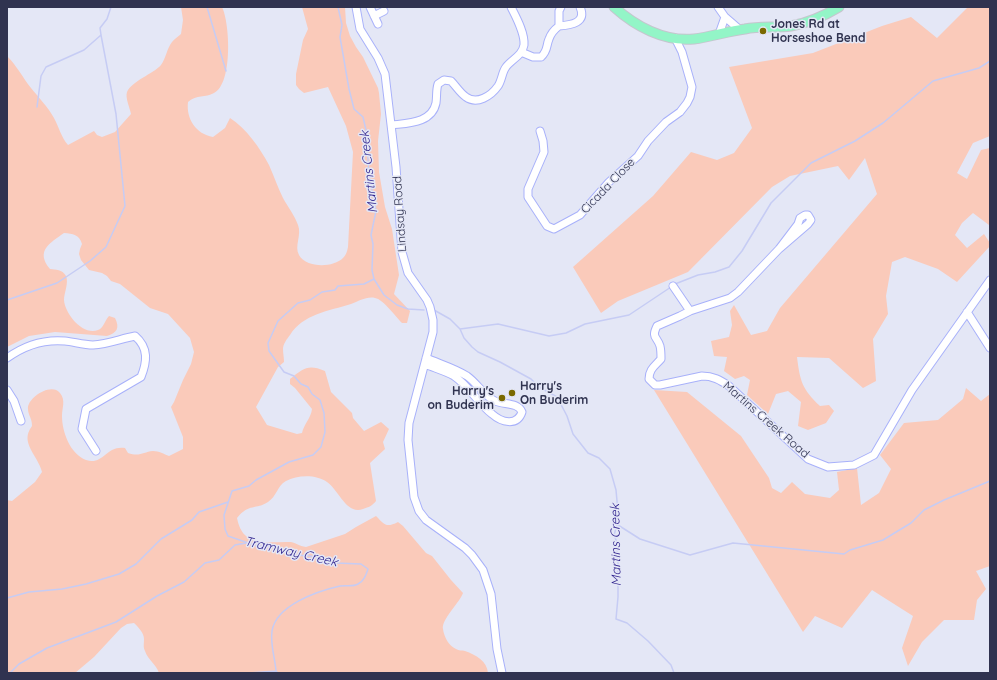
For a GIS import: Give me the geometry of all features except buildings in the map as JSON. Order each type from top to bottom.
[{"type":"main road","points":[[614,7],[626,18],[644,28],[675,38],[688,39],[740,30],[790,26],[824,16],[839,7]]},
{"type":"street","name":"Lindsay Road","points":[[356,7],[356,15],[360,29],[378,58],[385,74],[392,125],[402,252],[408,273],[426,300],[433,320],[433,332],[412,407],[408,432],[414,498],[419,511],[426,520],[465,548],[483,570],[491,594],[496,649],[502,673]]},
{"type":"street","points":[[370,7],[378,24]]},
{"type":"street","points":[[392,125],[417,122],[428,116],[435,107],[438,84],[444,80],[452,81],[460,92],[470,99],[482,99],[489,96],[498,86],[506,67],[522,52],[524,43],[523,37],[511,7]]},
{"type":"street","points":[[559,26],[559,11],[561,7]]},
{"type":"street","points":[[522,52],[533,57],[541,57],[546,50],[551,34],[559,26],[572,25],[579,21],[582,15],[580,7]]},
{"type":"street","points":[[718,7],[725,17],[740,30]]},
{"type":"street","points":[[374,16],[384,11]]},
{"type":"street","points":[[719,34],[725,17]]},
{"type":"street","points":[[675,38],[682,52]]},
{"type":"street","points":[[682,52],[688,39]]},
{"type":"street","name":"Cicada Close","points":[[540,131],[544,152],[528,189],[528,198],[547,226],[554,229],[580,215],[609,182],[638,156],[648,141],[666,122],[680,112],[687,103],[692,87],[682,52]]},
{"type":"street","name":"Martins Creek Road","points":[[779,249],[798,224],[800,218],[805,215],[811,217],[812,220],[779,249],[738,292],[730,298],[690,311],[657,326],[654,331],[654,337],[660,348],[661,359],[654,365],[649,375],[649,379],[652,383],[660,385],[702,376],[708,376],[721,381],[729,386],[808,458],[828,467],[854,464],[874,455],[912,390],[967,312]]},
{"type":"street","points":[[990,280],[967,312],[990,348]]},
{"type":"street","points":[[673,286],[690,311]]},
{"type":"street","points":[[7,358],[21,348],[42,341],[64,340],[90,345],[109,343],[135,336],[140,340],[144,347],[146,364],[142,377],[86,409],[82,429],[96,451]]},
{"type":"street","points":[[426,361],[455,369],[468,377],[492,400],[501,404],[516,405],[521,409],[521,418],[515,422],[510,422],[492,414],[454,376],[426,361]]},
{"type":"street","points":[[7,390],[14,401],[21,421]]},
{"type":"shaded area","points":[[181,7],[222,7],[227,26],[228,53],[224,78],[220,87],[214,93],[195,98],[188,102],[189,114],[193,125],[202,133],[213,137],[225,128],[230,118],[242,127],[257,145],[269,165],[283,198],[297,222],[299,233],[297,248],[299,255],[307,262],[327,265],[333,264],[344,257],[348,247],[353,152],[346,126],[328,87],[304,93],[296,85],[296,74],[303,40],[308,29],[302,7],[345,7],[346,23],[350,36],[363,57],[378,88],[381,114],[378,141],[379,172],[385,207],[392,229],[399,275],[394,294],[410,311],[407,323],[402,323],[382,301],[375,298],[369,298],[325,311],[302,322],[295,328],[285,342],[283,349],[284,362],[278,367],[256,407],[267,425],[297,434],[302,433],[312,409],[290,384],[290,379],[306,368],[314,368],[325,371],[331,392],[352,413],[353,418],[364,431],[381,422],[389,429],[383,442],[385,449],[370,463],[376,501],[370,506],[357,510],[347,505],[323,479],[306,476],[290,479],[283,483],[271,500],[260,506],[249,508],[241,513],[237,518],[240,528],[250,539],[265,542],[291,542],[306,547],[345,534],[376,516],[386,525],[391,525],[398,522],[426,553],[432,556],[463,593],[443,625],[444,635],[453,648],[469,653],[480,659],[486,665],[488,673],[159,673],[146,654],[143,635],[134,623],[127,624],[121,628],[94,657],[75,673],[7,673],[7,500],[12,501],[35,482],[42,472],[28,444],[29,432],[32,426],[28,411],[31,400],[46,390],[56,390],[60,393],[63,398],[62,422],[65,435],[71,448],[80,457],[86,460],[97,460],[113,449],[119,448],[125,448],[128,453],[132,454],[153,451],[169,456],[183,449],[183,437],[171,407],[191,364],[194,352],[190,338],[168,314],[150,308],[120,284],[111,281],[102,273],[89,270],[81,260],[79,254],[82,244],[79,238],[73,234],[64,233],[49,244],[44,252],[44,257],[50,269],[61,271],[66,276],[67,282],[64,300],[65,306],[71,317],[81,327],[92,331],[100,329],[109,316],[115,318],[117,330],[107,336],[55,332],[29,336],[7,347],[7,56],[49,110],[68,145],[94,131],[97,135],[102,137],[115,132],[131,114],[127,100],[127,92],[133,84],[161,65],[170,44],[181,34],[183,20]]},
{"type":"shaded area","points":[[968,7],[990,7],[990,136],[973,143],[957,173],[967,179],[981,150],[990,148],[990,223],[989,225],[973,213],[962,223],[955,235],[967,248],[984,234],[990,243],[990,246],[957,282],[938,269],[905,257],[892,262],[886,296],[888,314],[873,339],[876,381],[863,388],[829,358],[797,357],[801,379],[809,395],[820,406],[829,405],[834,411],[826,423],[808,430],[798,426],[801,402],[788,391],[776,394],[768,414],[747,395],[750,380],[744,376],[735,379],[724,371],[727,357],[714,356],[711,341],[729,337],[732,325],[730,311],[734,305],[751,335],[767,331],[780,308],[877,194],[865,158],[849,180],[838,166],[790,176],[772,187],[688,272],[618,301],[601,313],[573,267],[653,196],[691,152],[717,160],[734,153],[752,128],[729,67],[813,53],[882,26],[911,17],[937,38]]},
{"type":"shaded area","points":[[966,388],[981,401],[990,394],[990,566],[976,571],[986,589],[977,600],[974,620],[944,620],[922,642],[908,666],[902,648],[913,616],[872,590],[842,628],[815,616],[803,632],[654,390],[687,392],[741,436],[769,478],[772,488],[781,493],[792,482],[805,494],[830,498],[839,490],[837,472],[857,468],[861,505],[879,493],[891,469],[880,455],[904,423],[938,420],[963,399]]},
{"type":"waterway","points":[[7,300],[57,283],[90,261],[106,247],[125,206],[116,114],[100,28],[107,19],[111,7]]},
{"type":"waterway","points":[[207,7],[226,71]]},
{"type":"waterway","name":"Martins Creek","points":[[338,7],[342,25],[340,37],[349,89],[354,109],[363,117],[366,130],[369,175],[376,211],[371,235],[373,244],[372,270],[374,279],[384,295],[397,305],[408,309],[424,310]]},
{"type":"waterway","points":[[37,107],[41,76],[46,67],[84,50],[101,35]]},
{"type":"waterway","points":[[675,284],[698,275],[715,272],[729,267],[742,251],[771,203],[811,163],[855,141],[883,123],[933,81],[979,68],[990,61]]},
{"type":"waterway","name":"Tramway Creek","points":[[278,673],[276,671],[272,646],[272,631],[275,622],[281,614],[299,601],[321,591],[340,586],[352,586],[360,583],[366,576],[368,569],[361,564],[336,563],[310,556],[295,555],[269,546],[257,546],[228,536],[225,529],[224,515],[232,491],[249,486],[256,480],[289,462],[313,455],[321,447],[325,432],[324,413],[320,400],[312,394],[308,387],[301,384],[294,376],[284,372],[269,351],[268,343],[278,321],[298,303],[310,300],[322,292],[335,290],[338,286],[364,284],[374,279]]},
{"type":"waterway","points":[[460,329],[498,324],[549,336],[566,333],[585,324],[629,315],[671,287]]},
{"type":"waterway","name":"Martins Creek","points":[[434,310],[450,319],[460,329],[464,338],[478,352],[531,379],[539,387],[557,397],[567,416],[573,434],[588,453],[599,458],[610,469],[616,490],[618,512],[616,518],[617,525],[614,535],[616,540],[618,562],[618,597],[616,619],[627,623],[648,641],[671,665],[674,673]]},
{"type":"waterway","points":[[618,525],[640,539],[690,555],[733,543],[844,554],[850,550],[883,540],[911,523],[924,510],[990,481]]},
{"type":"waterway","points":[[7,598],[29,592],[62,589],[86,584],[119,574],[136,564],[161,539],[192,520],[199,512],[228,502]]},
{"type":"waterway","name":"Tramway Creek","points":[[10,673],[19,664],[47,648],[116,622],[157,596],[184,582],[205,563],[219,560],[235,545],[246,543]]},
{"type":"waterway","points":[[249,673],[276,671]]},
{"type":"place","name":"Jones Rd at Horseshoe Bend","points":[[763,31]]},
{"type":"place","name":"Harry's On Buderim","points":[[512,393]]},
{"type":"place","name":"Harry's on Buderim","points":[[502,398]]}]
